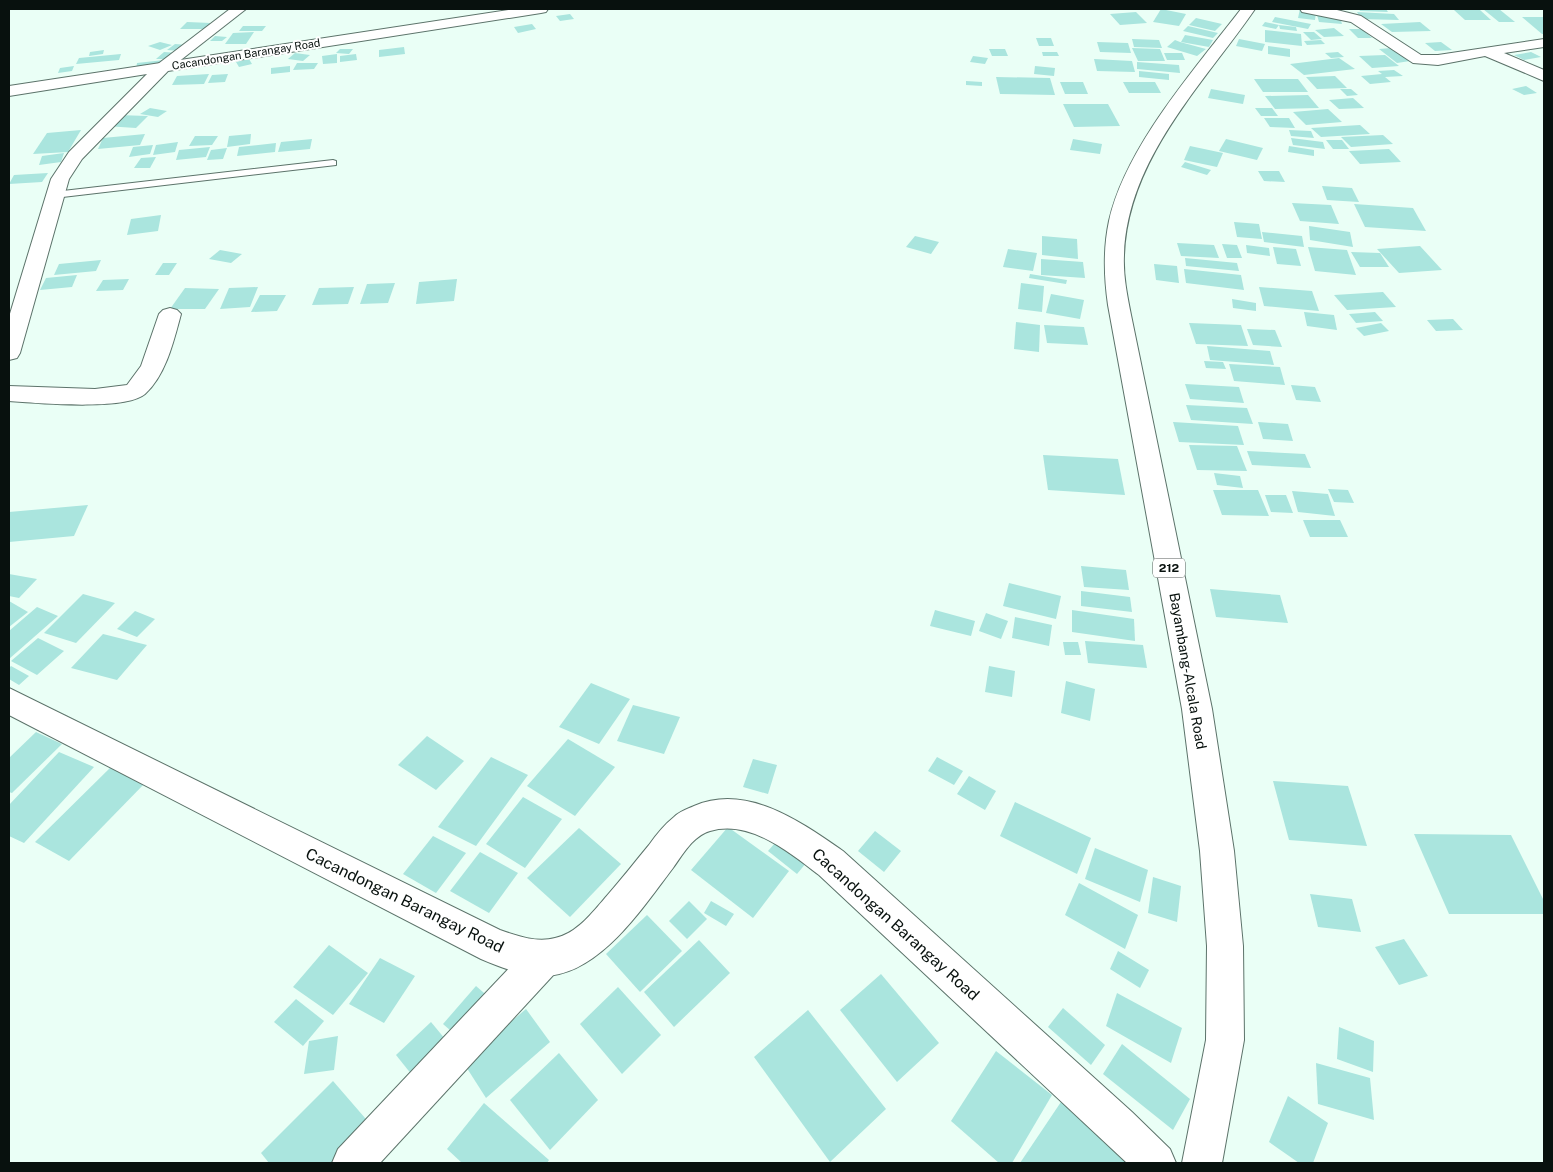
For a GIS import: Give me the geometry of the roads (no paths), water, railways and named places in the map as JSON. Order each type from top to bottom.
[{"type":"street","points":[[9,91],[163,67],[239,9]]},
{"type":"street","name":"Cacandongan Barangay Road","points":[[9,353],[60,179],[75,156],[163,67],[541,9]]},
{"type":"street","name":"Bayambang-Alcala Road","points":[[1202,1163],[1225,1040],[1225,946],[1217,851],[1197,709],[1114,279],[1114,251],[1118,222],[1132,179],[1155,138],[1174,110],[1248,9]]},
{"type":"street","points":[[1307,9],[1340,14],[1356,19],[1418,60],[1438,60],[1544,43]]},
{"type":"street","points":[[1487,51],[1544,76]]},
{"type":"street","points":[[9,394],[98,395],[130,393],[140,386],[145,378],[157,354],[170,314]]},
{"type":"street","name":"Cacandongan Barangay Road","points":[[9,701],[494,946],[521,955],[544,958],[572,951],[591,938],[617,912],[674,839],[690,824],[709,816],[728,813],[750,817],[776,828],[808,846],[831,863],[1111,1119],[1156,1163]]},
{"type":"street","points":[[352,1163],[544,958]]},
{"type":"lane","points":[[54,196],[333,163]]}]
